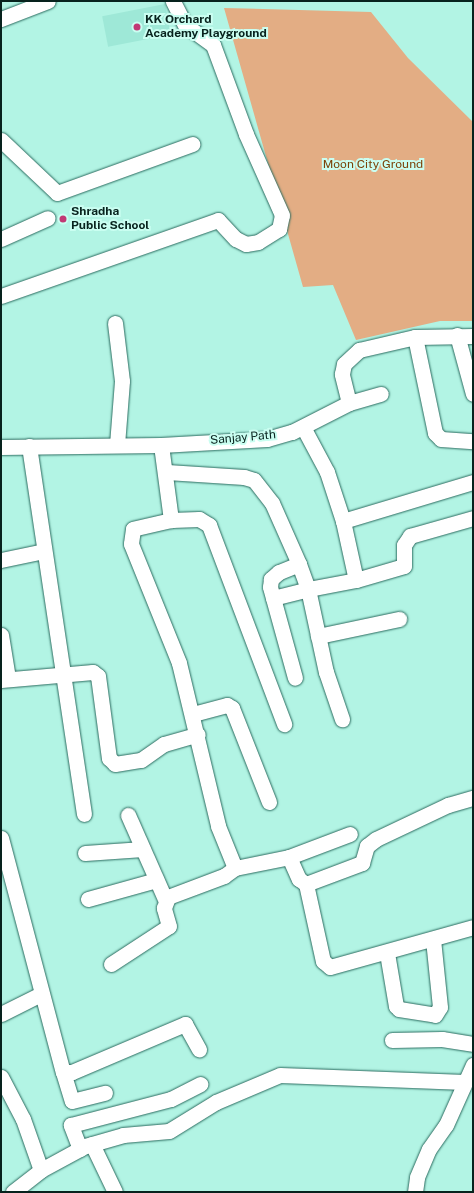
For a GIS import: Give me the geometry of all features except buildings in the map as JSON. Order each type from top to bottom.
[{"type":"street","points":[[1,19],[48,1]]},
{"type":"street","points":[[1,296],[218,220],[236,239],[246,244],[258,242],[279,229],[282,215],[246,134],[213,45],[185,25],[173,1]]},
{"type":"street","points":[[1,140],[57,193],[192,144]]},
{"type":"street","points":[[1,239],[48,218]]},
{"type":"street","points":[[116,323],[122,381],[117,444]]},
{"type":"street","points":[[457,335],[473,394]]},
{"type":"street","points":[[349,403],[342,374],[351,356],[370,346],[415,337],[457,335],[473,336]]},
{"type":"street","points":[[415,337],[435,433],[441,439],[473,441]]},
{"type":"street","name":"Sanjay Path","points":[[1,447],[117,444],[161,445],[267,439],[303,427],[349,403],[381,394]]},
{"type":"street","points":[[303,427],[327,472],[343,521],[356,580]]},
{"type":"street","points":[[161,445],[167,472],[171,520]]},
{"type":"street","points":[[29,446],[84,814]]},
{"type":"street","points":[[167,472],[254,480],[272,503],[299,564],[308,589],[318,636],[342,720]]},
{"type":"street","points":[[343,521],[473,482]]},
{"type":"street","points":[[273,598],[308,589],[356,580],[404,566],[404,545],[410,536],[473,518]]},
{"type":"street","points":[[235,868],[218,826],[198,734],[179,663],[130,536],[140,525],[171,520],[199,519],[209,525],[284,724]]},
{"type":"street","points":[[1,560],[44,551]]},
{"type":"street","points":[[295,678],[273,598],[272,579],[299,564]]},
{"type":"street","points":[[318,636],[399,619]]},
{"type":"street","points":[[1,635],[5,679],[62,673],[93,672],[98,676],[111,762],[141,760],[164,744],[198,734]]},
{"type":"street","points":[[192,714],[227,705],[232,708],[269,802]]},
{"type":"street","points":[[306,884],[362,864],[367,846],[376,839],[448,805],[473,798]]},
{"type":"street","points":[[111,964],[169,926],[166,901],[128,815]]},
{"type":"street","points":[[166,901],[235,868],[289,857],[350,834]]},
{"type":"street","points":[[1,838],[41,994],[72,1101],[105,1093]]},
{"type":"street","points":[[85,853],[143,849]]},
{"type":"street","points":[[289,857],[299,879],[306,884],[326,966],[338,968],[473,927]]},
{"type":"street","points":[[88,899],[156,880]]},
{"type":"street","points":[[387,953],[396,1006],[399,1009],[435,1015],[440,1007],[433,939]]},
{"type":"street","points":[[1,1014],[41,994]]},
{"type":"street","points":[[63,1072],[72,1072],[186,1024],[199,1049]]},
{"type":"street","points":[[392,1040],[442,1040],[473,1044]]},
{"type":"street","points":[[415,1192],[416,1177],[429,1149],[446,1125],[473,1065]]},
{"type":"street","points":[[13,1192],[41,1170],[86,1146],[123,1135],[169,1131],[216,1102],[286,1073],[465,1082]]},
{"type":"street","points":[[1,1077],[23,1119],[41,1170]]},
{"type":"street","points":[[115,1192],[71,1125],[171,1099],[200,1084]]},
{"type":"shaded area","name":"KK Orchard Academy Playground","points":[[165,4],[171,34],[108,47],[102,16]]},
{"type":"green space","name":"Moon City Ground","points":[[224,8],[371,12],[408,58],[473,122],[473,321],[440,321],[356,340],[333,285],[303,287]]},
{"type":"place","name":"KK Orchard Academy Playground","points":[[137,27]]},
{"type":"place","name":"Shradha Public School","points":[[63,219]]}]
